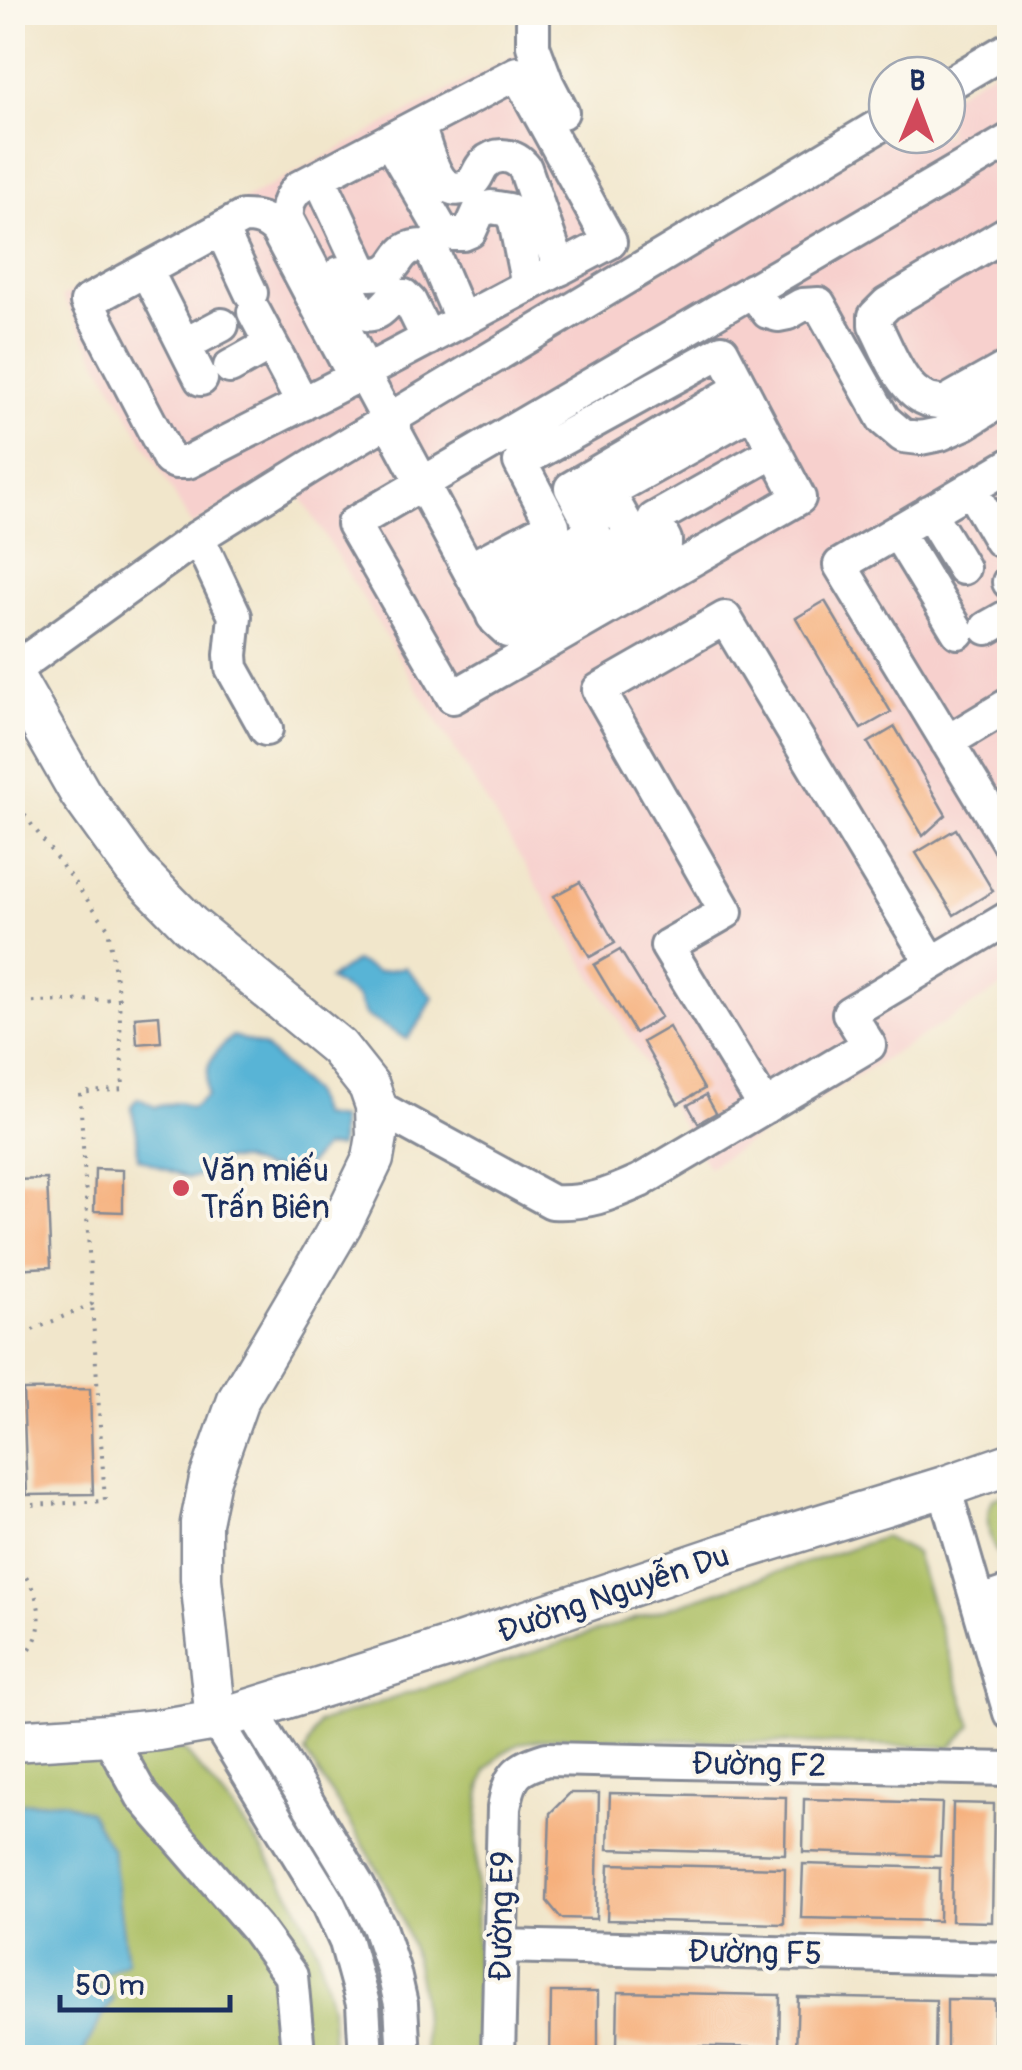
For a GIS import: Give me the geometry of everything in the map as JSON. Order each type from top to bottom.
[{"type":"main road","points":[[12,672],[80,794],[134,868],[190,925],[338,1047],[369,1086],[376,1106],[373,1159],[342,1223],[238,1400],[210,1480],[201,1523],[201,1579],[234,1715]]},
{"type":"main road","name":"Đường Nguyễn Du","points":[[12,1741],[158,1730],[234,1715],[1010,1464]]},
{"type":"street","points":[[533,12],[533,46],[547,83],[646,264]]},
{"type":"street","points":[[967,73],[1010,48]]},
{"type":"street","points":[[363,373],[350,368],[277,230],[268,221],[243,217],[87,302],[169,458],[176,462],[196,459],[363,373],[560,269],[610,242],[516,73],[298,188],[289,198],[287,219],[360,360],[363,373],[500,626],[508,631],[519,628],[658,550],[665,540],[654,519],[775,452]]},
{"type":"street","points":[[12,672],[198,537],[867,132]]},
{"type":"street","points":[[403,133],[438,177],[447,186],[458,189],[476,180],[488,160],[500,156],[518,159],[525,168],[560,269]]},
{"type":"street","points":[[403,133],[442,231],[470,232],[479,211],[490,207],[509,210],[515,221],[528,286]]},
{"type":"street","points":[[481,593],[554,525],[520,462],[722,351],[799,498],[453,697],[353,524],[1010,140]]},
{"type":"street","points":[[319,177],[361,267],[369,274],[382,274],[391,270],[402,250],[425,246],[433,253],[462,320]]},
{"type":"street","points":[[297,238],[301,230],[310,226],[322,234],[353,299],[366,315],[381,310],[394,295],[404,296],[428,339]]},
{"type":"street","points":[[221,229],[271,344],[303,404]]},
{"type":"street","points":[[1010,231],[887,304],[875,316],[874,325],[909,390],[934,403],[946,402],[1010,366]]},
{"type":"street","points":[[146,270],[184,345],[216,373],[271,344]]},
{"type":"street","points":[[752,290],[768,312],[778,315],[802,305],[819,304],[884,420],[903,436],[940,434],[1010,395]]},
{"type":"street","points":[[184,345],[222,325]]},
{"type":"street","points":[[481,593],[594,531],[571,488],[747,400]]},
{"type":"street","points":[[1004,825],[952,750],[840,566],[1009,465]]},
{"type":"street","points":[[970,488],[987,556],[974,620]]},
{"type":"street","points":[[930,512],[987,556]]},
{"type":"street","points":[[897,532],[974,620]]},
{"type":"street","points":[[198,537],[235,616],[232,668],[266,729]]},
{"type":"street","points":[[765,1107],[667,946],[726,912],[600,690],[726,618],[932,964]]},
{"type":"street","points":[[952,750],[1010,704]]},
{"type":"street","points":[[952,750],[1010,727]]},
{"type":"street","points":[[376,1106],[552,1202],[575,1203],[608,1195],[640,1181],[869,1045],[849,1013],[1010,917]]},
{"type":"street","points":[[944,1487],[1010,1713]]},
{"type":"street","points":[[978,1604],[1010,1592]]},
{"type":"street","points":[[234,1715],[346,1942],[363,2004],[366,2058]]},
{"type":"street","points":[[234,1715],[358,1886],[379,1927],[401,2004],[404,2058]]},
{"type":"street","points":[[108,1735],[142,1796],[256,1928],[291,1976],[295,2058]]},
{"type":"street","name":"Đường F2","points":[[514,1778],[522,1767],[548,1759],[1010,1770]]},
{"type":"street","name":"Đường E9","points":[[498,2058],[504,1808],[508,1786],[514,1778]]},
{"type":"street","name":"Đường F5","points":[[501,1946],[1010,1959]]},
{"type":"path","points":[[12,798],[108,928],[120,999],[123,1089],[80,1093],[105,1501],[12,1506]]},
{"type":"path","points":[[12,1003],[120,999]]},
{"type":"path","points":[[12,1339],[92,1304]]},
{"type":"path","points":[[12,1562],[24,1571],[33,1586],[40,1616],[32,1648],[12,1663]]},
{"type":"shaded area","points":[[519,53],[634,256],[192,526],[62,297]]},
{"type":"shaded area","points":[[1009,60],[1009,983],[708,1167],[297,490],[867,147],[867,155],[967,155],[967,86]]},
{"type":"green space","points":[[1010,1493],[1009,1561],[996,1551],[988,1525],[993,1499]]},
{"type":"green space","points":[[884,1537],[915,1553],[972,1726],[950,1747],[560,1737],[521,1743],[501,1754],[486,1771],[477,1830],[476,2057],[425,2057],[419,1980],[402,1921],[373,1862],[305,1753],[318,1723]]},
{"type":"green space","points":[[168,1745],[185,1751],[234,1810],[297,1905],[317,1949],[331,2006],[333,2057],[13,2058],[13,1756]]},
{"type":"water","points":[[355,961],[377,972],[405,967],[433,997],[407,1039],[365,1015],[357,997],[329,979]]},
{"type":"water","points":[[233,1036],[263,1046],[311,1092],[320,1116],[340,1119],[339,1147],[323,1148],[306,1167],[266,1169],[241,1160],[221,1160],[210,1175],[187,1178],[138,1158],[131,1106],[138,1098],[155,1107],[179,1102],[191,1108],[207,1096],[210,1062]]},
{"type":"water","points":[[62,1801],[89,1812],[112,1850],[127,1962],[97,1978],[101,1993],[114,1999],[81,2057],[13,2057],[13,1809],[23,1803]]},
{"type":"building","points":[[825,601],[891,712],[861,729],[796,618]]},
{"type":"building","points":[[895,727],[946,815],[923,836],[868,743]]},
{"type":"building","points":[[956,829],[993,891],[954,915],[916,853]]},
{"type":"building","points":[[580,882],[615,943],[590,957],[554,896]]},
{"type":"building","points":[[620,950],[661,1017],[635,1033],[594,965]]},
{"type":"building","points":[[159,1015],[161,1042],[137,1044],[135,1017]]},
{"type":"building","points":[[669,1027],[704,1089],[678,1104],[643,1042]]},
{"type":"building","points":[[706,1095],[716,1113],[698,1123],[688,1105]]},
{"type":"building","points":[[95,1169],[123,1170],[123,1212],[94,1211]]},
{"type":"building","points":[[47,1179],[51,1267],[12,1269],[12,1180]]},
{"type":"building","points":[[90,1389],[93,1494],[27,1495],[23,1390]]},
{"type":"building","points":[[570,1793],[599,1793],[596,1919],[561,1918],[547,1901],[550,1813]]},
{"type":"building","points":[[610,1793],[786,1797],[785,1854],[608,1849]]},
{"type":"building","points":[[804,1799],[942,1803],[940,1856],[803,1852]]},
{"type":"building","points":[[953,1803],[994,1804],[992,1922],[951,1921]]},
{"type":"building","points":[[609,1864],[785,1868],[784,1924],[607,1920]]},
{"type":"building","points":[[803,1864],[940,1868],[939,1921],[801,1918]]},
{"type":"building","points":[[551,1992],[598,1992],[598,2058],[550,2058]]},
{"type":"building","points":[[618,1992],[780,1995],[779,2048],[617,2045]]},
{"type":"building","points":[[798,1997],[936,2000],[935,2053],[796,2049]]},
{"type":"building","points":[[947,1999],[995,2000],[994,2058],[947,2058]]},
{"type":"place","name":"Văn miếu Trấn Biên","points":[[181,1188]]}]
